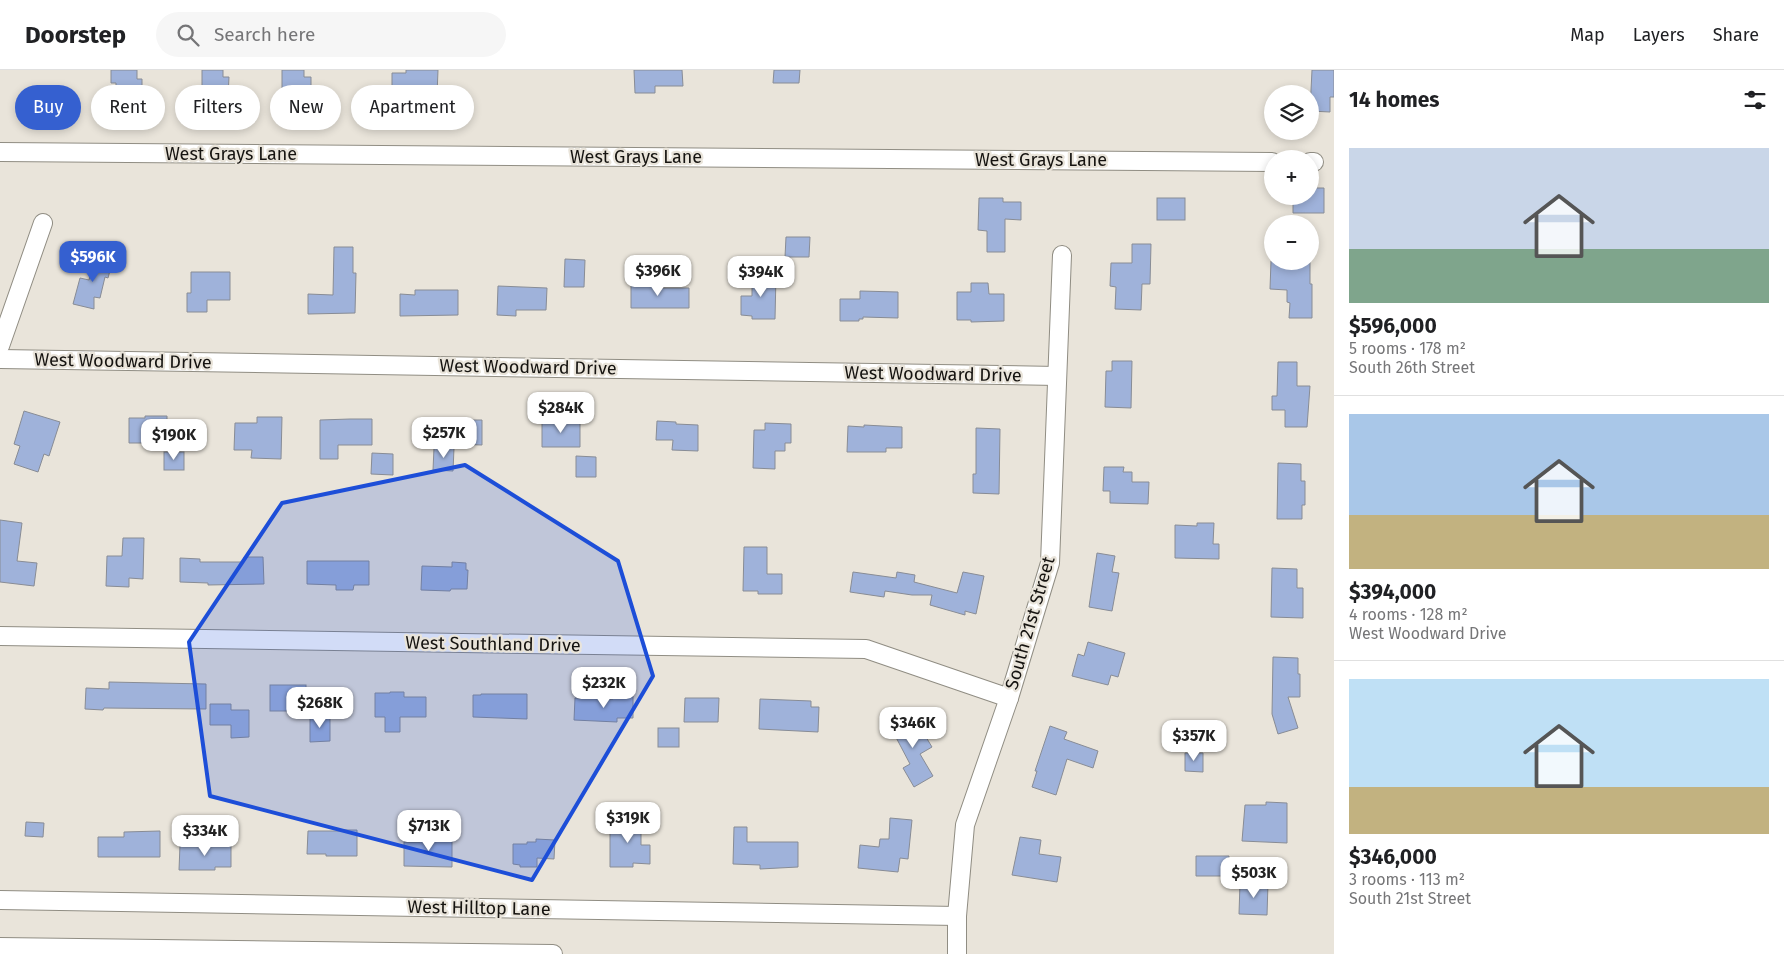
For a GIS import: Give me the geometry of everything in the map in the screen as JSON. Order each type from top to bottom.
[{"type":"street","name":"West Grays Lane","points":[[0,152],[1264,162]]},
{"type":"street","points":[[0,346],[43,223]]},
{"type":"street","name":"South 21st Street","points":[[958,954],[958,916],[965,825],[1009,698],[1050,563],[1062,255]]},
{"type":"street","name":"West Woodward Drive","points":[[0,359],[1056,376]]},
{"type":"street","name":"West Southland Drive","points":[[0,636],[866,650],[1009,698]]},
{"type":"street","name":"West Hilltop Lane","points":[[0,900],[958,916]]},
{"type":"street","points":[[0,947],[553,954]]},
{"type":"highlighted area","points":[[465,465],[618,561],[653,676],[532,880],[210,796],[189,642],[282,503]]},
{"type":"building","points":[[111,70],[137,70],[137,79],[142,79],[142,85],[116,85],[116,83],[111,83]]},
{"type":"building","points":[[202,70],[223,70],[223,77],[229,77],[229,85],[202,85]]},
{"type":"building","points":[[282,70],[304,70],[304,77],[311,77],[311,85],[282,85]]},
{"type":"building","points":[[406,70],[438,70],[437,85],[392,85],[392,73],[406,73]]},
{"type":"building","points":[[634,70],[682,70],[683,86],[655,86],[655,93],[635,93]]},
{"type":"building","points":[[774,70],[800,70],[799,83],[773,83]]},
{"type":"building","points":[[1312,70],[1334,70],[1334,97],[1330,97],[1330,112],[1319,111],[1319,85],[1311,85]]},
{"type":"building","points":[[1319,188],[1324,188],[1324,213],[1293,213],[1293,205],[1319,205]]},
{"type":"building","points":[[979,198],[1003,198],[1003,202],[1021,202],[1021,220],[1005,219],[1005,252],[987,252],[987,231],[978,230]]},
{"type":"building","points":[[1157,198],[1185,198],[1185,220],[1157,220]]},
{"type":"building","points":[[786,237],[810,237],[809,257],[785,257]]},
{"type":"building","points":[[1132,244],[1151,244],[1150,284],[1142,284],[1141,310],[1115,309],[1116,287],[1110,286],[1111,263],[1132,263]]},
{"type":"building","points":[[334,247],[353,247],[353,273],[356,273],[355,313],[308,314],[308,294],[333,295]]},
{"type":"building","points":[[95,255],[113,259],[108,278],[105,277],[100,298],[94,297],[94,309],[73,304],[80,278],[89,280]]},
{"type":"building","points":[[565,259],[585,260],[584,287],[564,287]]},
{"type":"building","points":[[1271,270],[1310,270],[1312,318],[1289,318],[1290,303],[1287,302],[1287,290],[1270,289]]},
{"type":"building","points":[[191,272],[230,272],[230,300],[207,300],[207,312],[187,312],[187,293],[191,293]]},
{"type":"building","points":[[752,275],[776,275],[775,319],[752,319],[752,316],[741,315],[741,296],[752,296]]},
{"type":"building","points":[[631,283],[659,284],[659,288],[689,288],[689,308],[631,308]]},
{"type":"building","points":[[971,283],[988,283],[989,294],[1004,294],[1004,321],[971,322],[971,320],[957,320],[957,292],[971,292]]},
{"type":"building","points":[[498,286],[547,288],[546,310],[516,310],[516,316],[497,315]]},
{"type":"building","points":[[415,290],[458,290],[458,315],[400,316],[400,294],[415,295]]},
{"type":"building","points":[[860,291],[898,292],[898,318],[863,317],[859,321],[840,321],[840,299],[860,299]]},
{"type":"building","points":[[1112,361],[1132,361],[1131,408],[1105,407],[1106,371],[1112,371]]},
{"type":"building","points":[[1278,362],[1297,362],[1297,386],[1310,386],[1307,427],[1285,427],[1285,410],[1272,410],[1272,396],[1277,396]]},
{"type":"building","points":[[24,411],[60,422],[49,456],[44,454],[38,472],[14,464],[20,446],[14,444]]},
{"type":"building","points":[[145,416],[167,416],[167,443],[129,443],[129,418],[145,418]]},
{"type":"building","points":[[257,417],[282,417],[281,459],[251,458],[252,450],[234,450],[235,423],[257,423]]},
{"type":"building","points":[[372,419],[372,445],[338,445],[338,459],[320,459],[320,420]]},
{"type":"building","points":[[482,420],[482,445],[452,444],[453,421]]},
{"type":"building","points":[[558,421],[580,421],[580,447],[542,447],[542,423],[558,423]]},
{"type":"building","points":[[657,421],[698,425],[698,451],[672,450],[673,440],[656,440]]},
{"type":"building","points":[[765,423],[791,424],[791,443],[785,443],[785,451],[775,451],[775,469],[753,468],[754,430],[765,430]]},
{"type":"building","points":[[864,425],[902,427],[902,448],[886,448],[886,452],[847,452],[848,426],[864,427]]},
{"type":"building","points":[[976,428],[1000,429],[999,494],[973,493],[973,474],[976,474]]},
{"type":"building","points":[[434,448],[454,448],[453,471],[433,470]]},
{"type":"building","points":[[164,452],[184,452],[184,470],[164,470]]},
{"type":"building","points":[[372,453],[393,454],[393,475],[371,474]]},
{"type":"building","points":[[576,456],[596,457],[596,477],[576,477]]},
{"type":"building","points":[[1278,463],[1301,464],[1301,481],[1305,481],[1305,505],[1302,505],[1302,519],[1277,519]]},
{"type":"building","points":[[1104,467],[1124,467],[1123,472],[1132,472],[1132,482],[1149,482],[1148,504],[1110,503],[1110,491],[1103,491]]},
{"type":"building","points":[[0,520],[22,523],[17,561],[37,563],[34,586],[0,582]]},
{"type":"building","points":[[1197,523],[1214,523],[1213,544],[1219,544],[1219,559],[1175,558],[1175,525],[1197,526]]},
{"type":"building","points":[[123,538],[144,538],[143,579],[129,578],[129,587],[106,586],[107,556],[122,556]]},
{"type":"building","points":[[744,547],[767,547],[767,574],[782,574],[782,594],[758,594],[758,591],[743,591]]},
{"type":"building","points":[[1097,553],[1115,556],[1112,572],[1119,573],[1112,611],[1089,607]]},
{"type":"building","points":[[244,557],[263,557],[264,584],[208,585],[208,583],[180,582],[180,558],[200,559],[200,562],[244,562]]},
{"type":"building","points":[[307,561],[369,561],[369,585],[354,585],[353,590],[336,590],[336,585],[307,584]]},
{"type":"building","points":[[452,562],[466,563],[466,570],[468,570],[467,589],[451,589],[450,591],[421,590],[422,566],[452,567]]},
{"type":"building","points":[[1272,568],[1297,569],[1297,588],[1303,588],[1303,618],[1271,617]]},
{"type":"building","points":[[853,572],[896,578],[897,572],[915,575],[914,582],[957,593],[963,572],[984,576],[976,614],[965,611],[965,615],[930,605],[932,595],[912,595],[885,591],[884,597],[850,592]]},
{"type":"building","points":[[1088,642],[1125,653],[1118,677],[1111,675],[1108,685],[1072,676],[1078,654],[1084,656]]},
{"type":"building","points":[[1273,657],[1298,658],[1298,674],[1300,674],[1300,697],[1288,697],[1298,728],[1278,734],[1272,714]]},
{"type":"building","points":[[109,682],[206,684],[206,709],[85,709],[86,688],[109,689]]},
{"type":"building","points":[[270,685],[306,685],[306,711],[270,711]]},
{"type":"building","points":[[404,692],[404,697],[426,697],[426,717],[400,717],[400,732],[385,732],[385,717],[375,717],[375,693]]},
{"type":"building","points":[[527,694],[527,719],[473,717],[473,695]]},
{"type":"building","points":[[613,694],[633,695],[633,718],[617,718],[617,722],[574,720],[575,698],[613,699]]},
{"type":"building","points":[[685,698],[719,698],[718,722],[684,722]]},
{"type":"building","points":[[760,699],[811,701],[811,707],[819,707],[818,732],[759,729]]},
{"type":"building","points":[[210,704],[231,704],[231,710],[249,710],[249,737],[231,738],[231,725],[210,725]]},
{"type":"building","points":[[912,714],[932,747],[920,754],[933,776],[914,787],[903,768],[910,764],[890,726]]},
{"type":"building","points":[[310,716],[330,716],[330,741],[310,742]]},
{"type":"building","points":[[1050,726],[1067,732],[1064,739],[1098,751],[1093,768],[1067,759],[1056,795],[1032,787],[1037,771],[1035,771]]},
{"type":"building","points":[[658,728],[679,728],[679,747],[658,747]]},
{"type":"building","points":[[1185,753],[1203,753],[1203,772],[1185,771]]},
{"type":"building","points":[[1266,802],[1287,803],[1287,843],[1242,841],[1245,805],[1266,805]]},
{"type":"building","points":[[890,818],[912,820],[908,859],[900,858],[898,872],[858,868],[860,845],[879,847],[880,839],[889,839]]},
{"type":"building","points":[[622,819],[641,819],[641,845],[650,845],[650,864],[633,863],[633,867],[610,867],[610,821],[622,821]]},
{"type":"building","points":[[26,822],[44,823],[43,837],[25,836]]},
{"type":"building","points":[[734,827],[747,827],[747,842],[798,842],[798,867],[760,869],[760,865],[733,864]]},
{"type":"building","points":[[357,830],[357,856],[307,854],[308,831]]},
{"type":"building","points":[[160,831],[160,857],[98,857],[98,837],[124,837],[124,832]]},
{"type":"building","points":[[452,835],[452,867],[404,866],[404,842],[420,842],[420,836]]},
{"type":"building","points":[[1020,837],[1041,840],[1039,854],[1061,857],[1057,882],[1012,875]]},
{"type":"building","points":[[536,839],[555,840],[554,859],[537,858],[537,867],[520,867],[520,865],[513,864],[513,844],[527,844],[527,842],[536,842]]},
{"type":"building","points":[[180,845],[231,845],[231,867],[215,867],[215,870],[179,870]]},
{"type":"building","points":[[1196,856],[1229,856],[1228,876],[1196,876]]},
{"type":"building","points":[[1240,883],[1268,883],[1267,915],[1239,914]]}]
